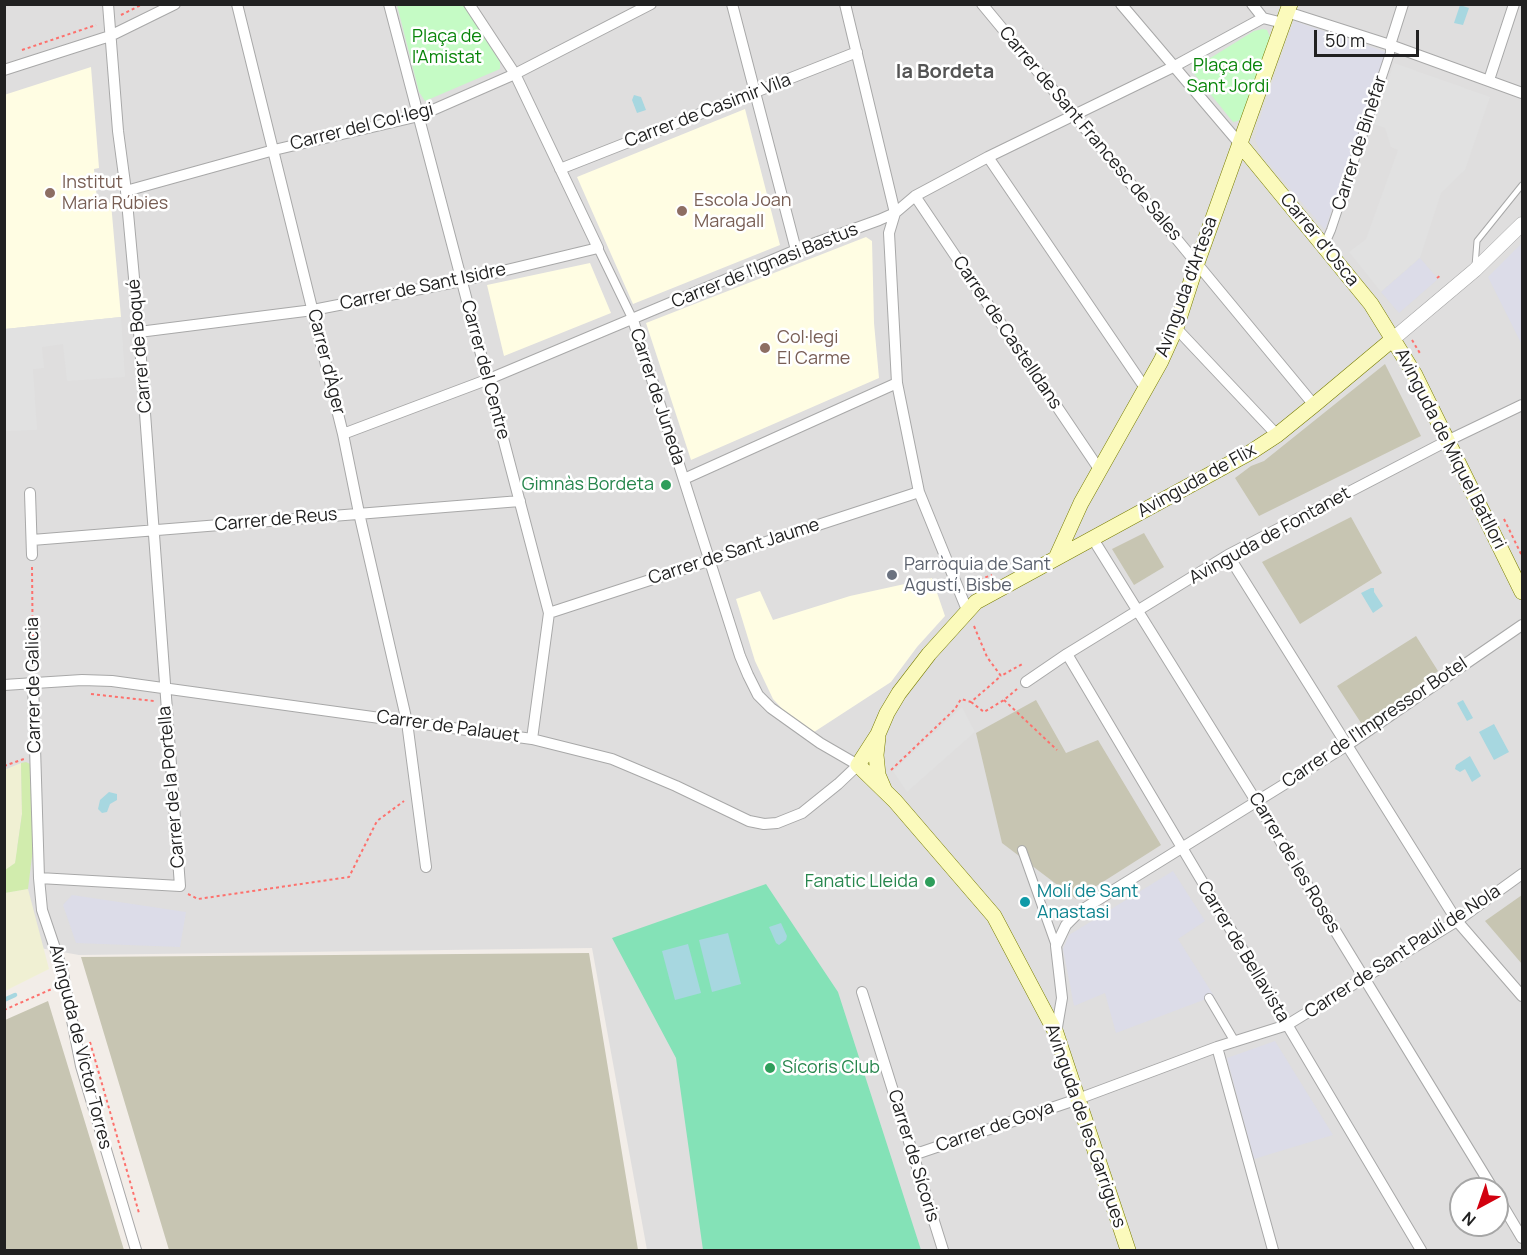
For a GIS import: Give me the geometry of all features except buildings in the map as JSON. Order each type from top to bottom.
[{"type":"main road","name":"Avinguda d'Artesa","points":[[1056,558],[1073,519],[1176,328],[1287,13]]},
{"type":"main road","name":"Carrer d'Osca","points":[[1240,144],[1371,304],[1393,339]]},
{"type":"main road","name":"Avinguda de Flix","points":[[858,765],[878,734],[899,693],[928,654],[967,610],[985,596],[1251,452],[1277,435],[1393,339]]},
{"type":"main road","name":"Avinguda de Miquel Batllori","points":[[1393,339],[1415,375],[1522,592]]},
{"type":"main road","points":[[878,734],[876,755],[883,786]]},
{"type":"main road","name":"Avinguda de les Garrigues","points":[[858,765],[883,786],[994,916],[1056,1033],[1128,1251]]},
{"type":"street","name":"Carrer de Boqué","points":[[108,4],[118,131],[139,332],[165,689]]},
{"type":"street","points":[[4,70],[110,36],[175,4]]},
{"type":"street","name":"Carrer d'Àger","points":[[237,4],[343,434],[407,722],[426,867]]},
{"type":"street","name":"Carrer del Centre","points":[[389,4],[549,613],[532,738]]},
{"type":"street","name":"Carrer de Juneda","points":[[469,4],[515,74],[633,320],[740,656],[758,695],[771,708],[820,743],[858,765]]},
{"type":"street","name":"Carrer del Col·legi","points":[[126,191],[274,150],[419,116],[515,74],[651,4]]},
{"type":"street","points":[[732,4],[796,250]]},
{"type":"street","points":[[845,4],[894,213],[889,233],[897,383],[919,492],[967,610]]},
{"type":"street","name":"Carrer de Sant Francesc de Sales","points":[[982,4],[1314,405]]},
{"type":"street","points":[[1121,4],[1240,144]]},
{"type":"street","points":[[1252,4],[1263,18]]},
{"type":"street","name":"Carrer de Binèfar","points":[[1324,246],[1390,53],[1390,45],[1403,4]]},
{"type":"street","points":[[1489,80],[1514,4]]},
{"type":"street","points":[[1173,67],[1263,18],[1287,13],[1390,45],[1522,93]]},
{"type":"street","name":"Carrer de Casimir Vila","points":[[560,169],[857,52]]},
{"type":"street","name":"Carrer de l'Ignasi Bastus","points":[[343,434],[489,379],[796,250],[894,213],[915,196],[1173,67]]},
{"type":"street","points":[[988,158],[1145,388]]},
{"type":"street","name":"Carrer de Castelldans","points":[[915,196],[1099,470]]},
{"type":"street","name":"Avinguda de Flix","points":[[1393,339],[1475,270],[1522,224]]},
{"type":"street","name":"Carrer de Sant Isidre","points":[[139,332],[313,310],[461,281],[598,248]]},
{"type":"street","points":[[1176,328],[1277,435]]},
{"type":"street","points":[[684,478],[897,383]]},
{"type":"street","name":"Avinguda de Fontanet","points":[[1026,682],[1067,654],[1228,555],[1447,441],[1522,405]]},
{"type":"street","name":"Carrer de Sant Jaume","points":[[549,613],[919,492]]},
{"type":"street","points":[[30,493],[32,555]]},
{"type":"street","name":"Carrer de Reus","points":[[32,540],[520,501]]},
{"type":"street","name":"Carrer de les Roses","points":[[1093,539],[1486,1177]]},
{"type":"street","points":[[1228,555],[1457,921],[1522,996]]},
{"type":"street","name":"Carrer de l'Impressor Botel","points":[[1056,946],[1066,925],[1080,911],[1346,746],[1522,625]]},
{"type":"street","name":"Carrer de Bellavista","points":[[1067,654],[1420,1251]]},
{"type":"street","name":"Carrer de Palauet","points":[[4,685],[82,680],[112,681],[532,738],[612,759],[749,821],[764,824],[777,823],[802,813],[858,765]]},
{"type":"street","name":"Carrer de Galicia","points":[[33,682],[39,878]]},
{"type":"street","name":"Carrer de la Portella","points":[[165,689],[180,886]]},
{"type":"street","points":[[1022,850],[1056,946],[1062,998],[1056,1033]]},
{"type":"street","name":"Carrer de Sant Paulí de Nola","points":[[1078,1099],[1217,1047],[1287,1025],[1457,921],[1522,874]]},
{"type":"street","points":[[39,878],[180,886]]},
{"type":"street","name":"Avinguda de Victor Torres","points":[[39,878],[42,910],[65,983],[81,1066],[136,1251]]},
{"type":"street","name":"Carrer de Sícoris","points":[[862,992],[943,1251]]},
{"type":"street","points":[[1209,998],[1235,1042]]},
{"type":"street","points":[[1217,1047],[1273,1251]]},
{"type":"street","name":"Carrer de Goya","points":[[913,1155],[1078,1099]]},
{"type":"street","points":[[1509,1216],[1522,1238]]},
{"type":"lane","points":[[1475,270],[1477,241],[1522,185]]},
{"type":"path","points":[[15,52],[109,20],[143,4]]},
{"type":"path","points":[[1437,278],[1441,275]]},
{"type":"path","name":"Carrer de Galicia","points":[[32,555],[33,682]]},
{"type":"path","points":[[959,589],[968,580],[975,581],[994,574]]},
{"type":"path","points":[[967,610],[987,657],[1001,676]]},
{"type":"path","points":[[971,702],[1001,676],[1024,663]]},
{"type":"path","points":[[883,786],[955,709],[961,699],[971,702],[984,711],[1004,700],[1026,682]]},
{"type":"path","points":[[89,694],[165,702]]},
{"type":"path","points":[[1004,700],[1057,750]]},
{"type":"path","points":[[4,766],[35,754]]},
{"type":"path","points":[[180,886],[190,897],[198,899],[349,877],[377,821],[416,792]]},
{"type":"path","points":[[4,1010],[65,983]]},
{"type":"path","points":[[90,1040],[140,1217]]},
{"type":"shaded area","points":[[4,5],[1522,5],[1522,1250],[647,1250],[592,948],[79,955],[40,948],[4,787]]},
{"type":"shaded area","points":[[1294,21],[1386,52],[1325,230],[1261,154],[1255,139],[1258,124]]},
{"type":"shaded area","points":[[1394,63],[1490,97],[1465,170],[1441,193],[1420,258],[1381,292],[1349,252],[1366,239],[1398,150],[1391,147],[1385,128],[1374,124]]},
{"type":"shaded area","name":"Institut Maria Rúbies","points":[[91,67],[99,168],[94,169],[97,200],[111,203],[121,317],[5,329],[4,95]]},
{"type":"shaded area","name":"Escola Joan Maragall","points":[[745,109],[780,245],[633,304],[577,177]]},
{"type":"shaded area","name":"Col·legi El Carme","points":[[866,237],[872,241],[874,323],[879,378],[691,460],[646,323]]},
{"type":"shaded area","points":[[1522,243],[1522,345],[1488,277]]},
{"type":"shaded area","points":[[1420,258],[1438,279],[1399,313],[1381,292]]},
{"type":"shaded area","points":[[590,263],[611,313],[504,356],[487,285]]},
{"type":"shaded area","points":[[121,317],[125,377],[67,381],[63,344],[42,347],[44,368],[33,369],[37,430],[5,431],[5,329]]},
{"type":"shaded area","points":[[1385,364],[1421,436],[1259,516],[1235,478],[1251,466],[1264,461]]},
{"type":"shaded area","points":[[1351,517],[1382,573],[1300,624],[1262,562]]},
{"type":"shaded area","points":[[1144,533],[1164,567],[1134,585],[1112,549]]},
{"type":"shaded area","points":[[932,578],[945,616],[917,647],[891,682],[811,734],[773,699],[755,661],[736,599],[760,591],[773,620],[850,596]]},
{"type":"shaded area","points":[[1416,636],[1438,671],[1363,726],[1337,686]]},
{"type":"shaded area","points":[[1036,700],[1066,753],[1098,740],[1161,845],[1076,899],[1002,843],[976,733]]},
{"type":"shaded area","points":[[962,707],[975,732],[907,792],[893,771]]},
{"type":"shaded area","points":[[1173,871],[1205,921],[1178,939],[1214,996],[1116,1033],[1105,993],[1074,1006],[1063,949],[1069,935]]},
{"type":"shaded area","points":[[72,895],[186,912],[180,947],[76,943],[63,905]]},
{"type":"shaded area","points":[[1522,895],[1522,964],[1485,921]]},
{"type":"shaded area","points":[[589,953],[638,1250],[169,1250],[81,957]]},
{"type":"shaded area","points":[[48,1001],[124,1250],[5,1250],[5,1020]]},
{"type":"shaded area","points":[[1275,1041],[1333,1135],[1254,1159],[1227,1058]]},
{"type":"green space","name":"Plaça de l'Amistat","points":[[397,5],[464,5],[500,62],[500,69],[425,101],[419,92]]},
{"type":"green space","name":"Plaça de Sant Jordi","points":[[1267,30],[1270,37],[1242,117],[1233,122],[1191,70],[1254,31]]},
{"type":"green space","points":[[21,763],[22,814],[15,863],[5,870],[4,770]]},
{"type":"green space","points":[[21,763],[30,764],[33,848],[28,889],[5,893],[5,870],[15,863],[22,814]]},
{"type":"green space","name":"Sícoris Club","points":[[766,884],[838,992],[921,1250],[703,1250],[676,1058],[612,938]]},
{"type":"green space","points":[[28,889],[49,969],[5,991],[5,893]]},
{"type":"water","points":[[1460,5],[1469,8],[1463,25],[1454,23]]},
{"type":"water","points":[[634,95],[641,97],[646,110],[637,113],[632,100]]},
{"type":"water","points":[[1374,588],[1383,606],[1373,613],[1361,593]]},
{"type":"water","points":[[1463,700],[1473,718],[1467,721],[1457,703]]},
{"type":"water","points":[[1494,724],[1509,752],[1494,760],[1479,732]]},
{"type":"water","points":[[1470,756],[1481,776],[1472,782],[1465,769],[1460,772],[1455,769],[1456,765]]},
{"type":"water","points":[[109,792],[117,794],[117,800],[110,804],[107,812],[102,813],[98,809],[100,800]]},
{"type":"water","points":[[781,923],[787,936],[786,940],[779,945],[769,927]]},
{"type":"water","points":[[728,933],[741,984],[712,992],[699,940]]},
{"type":"water","points":[[688,944],[701,993],[675,1000],[662,951]]},
{"type":"waterway","points":[[4,1000],[15,995]]},
{"type":"place","name":"Institut Maria Rúbies","points":[[50,193]]},
{"type":"place","name":"Escola Joan Maragall","points":[[682,211]]},
{"type":"place","name":"Col·legi El Carme","points":[[765,348]]},
{"type":"place","name":"Gimnàs Bordeta","points":[[666,485]]},
{"type":"place","name":"Parròquia de Sant Agustí, Bisbe","points":[[892,575]]},
{"type":"place","name":"Fanatic Lleida","points":[[930,882]]},
{"type":"place","name":"Molí de Sant Anastasi","points":[[1025,902]]},
{"type":"place","name":"Sícoris Club","points":[[770,1068]]},
{"type":"district","name":"la Bordeta","points":[[945,72]]}]
